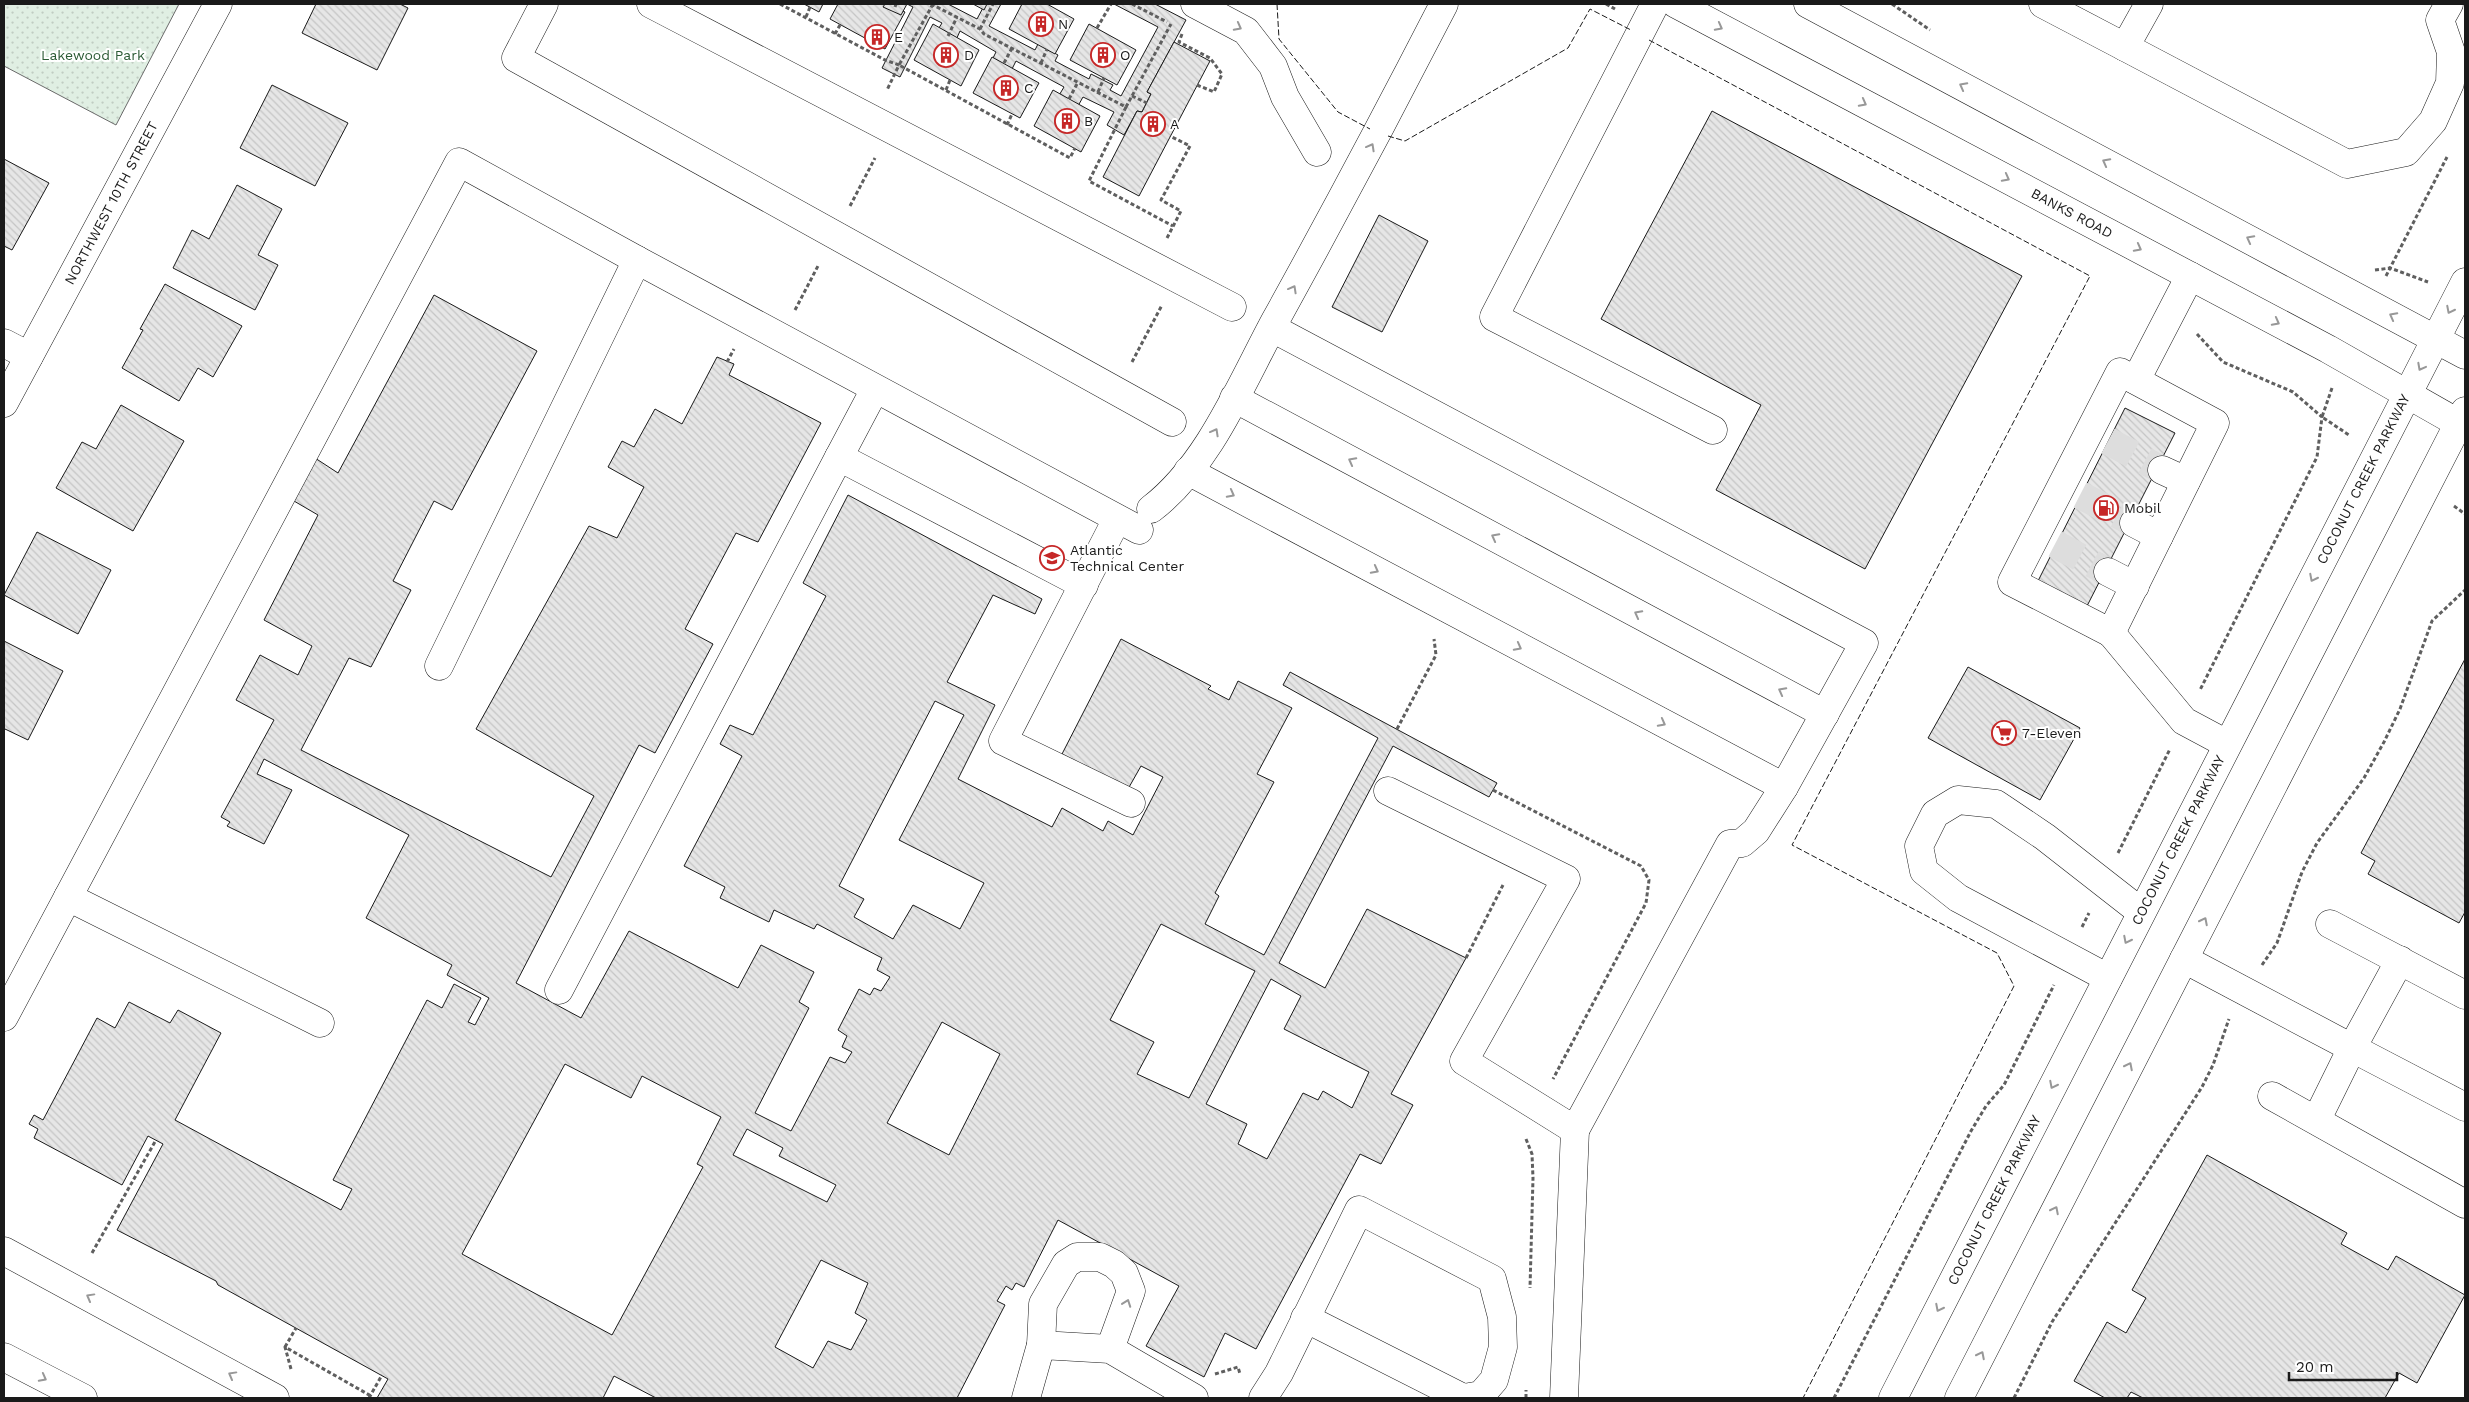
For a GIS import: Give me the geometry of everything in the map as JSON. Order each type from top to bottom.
[{"type":"main road","name":"NORTHWEST 10TH STREET","points":[[4,403],[218,4]]},
{"type":"main road","points":[[544,4],[516,58],[1172,422]]},
{"type":"main road","points":[[651,4],[1232,308]]},
{"type":"main road","points":[[1195,4],[1246,31],[1273,66],[1286,97],[1317,152]]},
{"type":"main road","points":[[1131,802],[1003,742],[1084,585],[1136,519],[1166,497],[1208,445],[1378,133],[1444,4]]},
{"type":"main road","name":"BANKS ROAD","points":[[1676,4],[2190,276],[2406,394],[2463,421]]},
{"type":"main road","points":[[1808,4],[2465,355]]},
{"type":"main road","points":[[2043,4],[2347,164],[2406,152],[2433,121],[2450,82],[2451,52],[2440,20],[2449,4]]},
{"type":"main road","points":[[2125,47],[2149,4]]},
{"type":"main road","points":[[1649,14],[1494,317],[1713,430]]},
{"type":"main road","points":[[4,1017],[459,162],[875,389],[1136,519]]},
{"type":"main road","points":[[439,666],[637,260]]},
{"type":"main road","points":[[2136,380],[2190,276]]},
{"type":"main road","name":"COCONUT CREEK PARKWAY","points":[[1893,1398],[2465,282]]},
{"type":"main road","points":[[1272,328],[1864,643],[1784,787],[1756,831],[1742,843],[1730,844],[1575,1130],[1564,1398]]},
{"type":"main road","points":[[4,343],[29,356]]},
{"type":"main road","points":[[2111,633],[2215,423],[2120,372],[2099,436],[2045,539],[2012,582],[2111,633],[2184,721],[2227,744]]},
{"type":"main road","points":[[559,990],[875,389]]},
{"type":"main road","points":[[1234,398],[1825,714]]},
{"type":"main road","points":[[1959,1398],[2463,421]]},
{"type":"main road","points":[[839,457],[1084,585]]},
{"type":"main road","points":[[2162,470],[2186,481]]},
{"type":"main road","points":[[1188,471],[1784,787]]},
{"type":"main road","points":[[2134,523],[2158,536]]},
{"type":"main road","points":[[2108,572],[2135,586]]},
{"type":"main road","points":[[1388,791],[1566,879],[1464,1061],[1575,1130]]},
{"type":"main road","points":[[2108,978],[1958,898],[1924,871],[1919,846],[1935,814],[1958,800],[1996,804],[2045,837],[2141,912]]},
{"type":"main road","points":[[68,897],[320,1023]]},
{"type":"main road","points":[[2330,924],[2465,995]]},
{"type":"main road","points":[[2184,959],[2465,1107]]},
{"type":"main road","points":[[2317,1119],[2352,1048],[2400,960]]},
{"type":"main road","points":[[2272,1096],[2317,1119],[2465,1204]]},
{"type":"main road","points":[[1262,1398],[1279,1373],[1305,1318],[1359,1210],[1492,1279],[1502,1316],[1503,1347],[1494,1380],[1481,1395],[1464,1398],[1305,1318]]},
{"type":"main road","points":[[4,1251],[275,1398]]},
{"type":"main road","points":[[1026,1398],[1042,1345],[1043,1304],[1066,1264],[1077,1257],[1100,1256],[1114,1264],[1124,1273],[1131,1291],[1110,1349]]},
{"type":"main road","points":[[1042,1345],[1110,1349],[1194,1398]]},
{"type":"main road","points":[[4,1357],[83,1398]]},
{"type":"path","points":[[780,4],[946,90],[1070,158],[1074,148]]},
{"type":"path","points":[[899,66],[932,4],[980,29],[984,34],[1126,107]]},
{"type":"path","points":[[980,29],[994,4]]},
{"type":"path","points":[[1097,28],[1111,4]]},
{"type":"path","points":[[1132,4],[1183,31],[1179,42],[1210,58],[1222,74],[1214,92],[1197,85]]},
{"type":"path","points":[[1606,4],[1649,14]]},
{"type":"path","points":[[806,18],[810,7]]},
{"type":"path","points":[[948,36],[957,17]]},
{"type":"path","points":[[1171,24],[1089,181],[1173,226]]},
{"type":"path","points":[[835,34],[840,25]]},
{"type":"path","points":[[1004,63],[1012,48]]},
{"type":"path","points":[[1041,63],[1047,49]]},
{"type":"path","points":[[1098,92],[1104,78]]},
{"type":"path","points":[[946,90],[950,80]]},
{"type":"path","points":[[1069,99],[1078,82]]},
{"type":"path","points":[[1132,96],[1147,103]]},
{"type":"path","points":[[1007,125],[1012,114]]},
{"type":"path","points":[[1152,266],[1181,211],[1161,200],[1190,146],[1170,136]]},
{"type":"path","points":[[2371,304],[2448,156]]},
{"type":"path","points":[[1116,392],[1176,278]]},
{"type":"path","points":[[2174,306],[2223,362],[2293,392],[2322,417]]},
{"type":"path","points":[[727,362],[738,343]]},
{"type":"path","points":[[1397,730],[1436,654],[1428,599]]},
{"type":"path","points":[[1493,790],[1641,866],[1649,880],[1646,903],[1538,1107],[1525,1137],[1532,1154],[1533,1178],[1530,1293]]},
{"type":"path","points":[[1466,958],[1518,855]]},
{"type":"path","points":[[92,1253],[156,1140]]},
{"type":"path","points":[[292,1372],[285,1346],[296,1328]]},
{"type":"path","points":[[285,1346],[370,1397],[382,1375]]},
{"type":"path","points":[[1526,1389],[1526,1398]]},
{"type":"green space","name":"Lakewood Park","points":[[4,4],[179,4],[116,125],[4,66]]},
{"type":"building","points":[[316,4],[400,4],[408,8],[377,70],[302,33]]},
{"type":"building","points":[[804,4],[823,4],[819,12]]},
{"type":"building","name":"E","points":[[838,4],[888,4],[905,12],[885,49],[830,19]]},
{"type":"building","points":[[885,4],[907,4],[901,15],[883,7]]},
{"type":"building","points":[[907,4],[948,4],[977,19],[985,4],[1001,4],[989,26],[1035,50],[1038,44],[1058,55],[1055,61],[1089,79],[1091,74],[1113,85],[1110,90],[1121,96],[1158,27],[1114,4],[1155,4],[1186,20],[1147,92],[1151,94],[1142,112],[1137,111],[1124,135],[1107,125],[1114,112],[1083,97],[1078,106],[1058,97],[1064,87],[1016,61],[1012,69],[992,60],[996,52],[960,31],[956,40],[937,31],[942,23],[930,17],[900,77],[882,68],[913,7]]},
{"type":"building","points":[[973,4],[987,4],[984,10]]},
{"type":"building","name":"N","points":[[1022,4],[1047,4],[1074,19],[1055,54],[1009,29]]},
{"type":"building","name":"D","points":[[933,24],[979,50],[961,86],[914,60]]},
{"type":"building","name":"O","points":[[1089,24],[1136,50],[1117,85],[1070,60]]},
{"type":"building","name":"A","points":[[1174,42],[1210,61],[1139,196],[1103,177],[1137,111],[1142,112],[1151,94],[1147,92]]},
{"type":"building","name":"C","points":[[992,57],[1039,83],[1020,118],[973,93]]},
{"type":"building","points":[[272,85],[348,123],[315,186],[240,148]]},
{"type":"building","name":"B","points":[[1053,90],[1100,116],[1081,152],[1034,126]]},
{"type":"building","points":[[1712,111],[2022,276],[1865,569],[1716,490],[1761,405],[1601,319]]},
{"type":"building","points":[[4,159],[49,183],[12,250],[4,246]]},
{"type":"building","points":[[237,185],[282,209],[258,255],[278,265],[255,310],[173,268],[192,230],[209,239]]},
{"type":"building","points":[[1379,215],[1428,241],[1382,332],[1332,307]]},
{"type":"building","points":[[165,284],[242,326],[213,377],[198,368],[179,401],[122,368],[143,330],[140,329]]},
{"type":"building","points":[[434,295],[537,351],[452,510],[434,501],[393,581],[411,590],[371,667],[349,658],[301,750],[551,877],[594,796],[476,729],[589,526],[617,538],[644,487],[608,467],[622,441],[634,447],[655,409],[682,424],[717,357],[734,364],[729,375],[821,423],[758,542],[736,533],[685,629],[713,644],[655,753],[639,745],[516,983],[581,1018],[629,931],[738,988],[761,945],[814,972],[799,1002],[809,1008],[755,1113],[791,1131],[830,1057],[845,1063],[852,1052],[842,1047],[847,1036],[838,1030],[859,989],[870,995],[874,988],[881,991],[890,977],[877,970],[882,958],[817,924],[814,929],[774,910],[769,922],[720,898],[725,887],[684,866],[742,756],[720,744],[730,725],[753,735],[826,596],[803,583],[848,495],[1042,599],[1035,614],[993,595],[947,682],[995,705],[958,779],[1052,827],[1062,808],[1103,831],[1108,821],[1133,835],[1163,777],[1141,766],[1128,789],[1062,754],[1121,639],[1211,686],[1208,689],[1229,700],[1238,681],[1292,708],[1257,774],[1274,782],[1215,893],[1219,896],[1205,924],[1264,955],[1378,738],[1283,685],[1290,672],[1497,783],[1489,797],[1393,746],[1279,963],[1325,988],[1367,909],[1466,958],[1391,1094],[1413,1105],[1381,1164],[1360,1154],[1256,1349],[1225,1333],[1204,1377],[1146,1346],[1179,1286],[1058,1220],[1024,1287],[1016,1283],[1012,1290],[1006,1286],[997,1301],[1005,1305],[957,1398],[656,1398],[614,1376],[603,1398],[377,1398],[388,1379],[218,1285],[216,1281],[117,1230],[163,1144],[148,1136],[122,1185],[34,1138],[38,1129],[29,1124],[34,1115],[43,1120],[97,1018],[115,1028],[129,1002],[170,1023],[178,1010],[221,1033],[175,1120],[341,1210],[352,1189],[333,1180],[427,1000],[442,1008],[454,984],[481,998],[468,1022],[475,1025],[489,998],[447,975],[452,965],[366,918],[409,835],[264,759],[257,774],[292,790],[264,844],[227,826],[230,822],[221,817],[274,720],[236,700],[260,655],[298,675],[312,646],[264,620],[318,515],[294,501],[315,458],[338,473]],"holes":[[[935,701],[964,715],[899,840],[984,883],[960,929],[913,905],[893,939],[854,917],[864,899],[839,886]],[[1161,924],[1255,971],[1189,1098],[1137,1074],[1154,1042],[1110,1020]],[[1271,979],[1301,996],[1284,1029],[1369,1072],[1352,1108],[1323,1091],[1318,1100],[1303,1093],[1267,1159],[1238,1144],[1247,1124],[1206,1104]],[[942,1022],[1000,1054],[949,1155],[887,1123]],[[565,1064],[631,1098],[642,1076],[721,1117],[697,1164],[703,1167],[612,1335],[462,1254]],[[747,1129],[783,1148],[779,1156],[836,1185],[827,1202],[733,1155]],[[821,1260],[868,1283],[855,1313],[867,1320],[851,1350],[828,1341],[813,1368],[775,1347]]]},
{"type":"building","points":[[121,405],[184,441],[133,531],[56,488],[82,442],[96,449]]},
{"type":"building","name":"Mobil","points":[[2125,408],[2175,433],[2086,608],[2037,583]]},
{"type":"building","points":[[37,532],[111,570],[78,634],[4,595]]},
{"type":"building","points":[[4,641],[63,671],[28,740],[5,729],[4,731]]},
{"type":"building","points":[[2465,659],[2465,912],[2459,923],[2368,874],[2375,861],[2361,853]]},
{"type":"building","name":"7-Eleven","points":[[1968,667],[2080,728],[2040,800],[1928,738]]},
{"type":"building","points":[[2207,1155],[2347,1233],[2341,1244],[2388,1270],[2396,1256],[2465,1295],[2417,1383],[2399,1373],[2385,1398],[2143,1398],[2131,1392],[2127,1398],[2105,1398],[2074,1381],[2107,1322],[2126,1333],[2146,1298],[2132,1290]]},
{"type":"tunnel","points":[[2108,441],[2162,470]]},
{"type":"tunnel","points":[[2080,495],[2134,523]]},
{"type":"tunnel","points":[[2055,544],[2108,572]]},
{"type":"fence","points":[[1277,4],[1279,39],[1338,112],[1370,129]]},
{"type":"fence","points":[[1388,136],[1405,141],[1568,48],[1590,9],[1631,30]]},
{"type":"fence","points":[[1649,40],[2090,276],[1792,845],[1997,953],[2014,986],[1803,1398]]},
{"type":"place","name":"N","points":[[1041,24]]},
{"type":"place","name":"E","points":[[877,37]]},
{"type":"place","name":"D","points":[[946,55]]},
{"type":"place","name":"O","points":[[1103,55]]},
{"type":"place","name":"C","points":[[1006,88]]},
{"type":"place","name":"B","points":[[1067,121]]},
{"type":"place","name":"A","points":[[1153,124]]},
{"type":"place","name":"Mobil","points":[[2106,508]]},
{"type":"place","name":"Atlantic Technical Center","points":[[1052,558]]},
{"type":"place","name":"7-Eleven","points":[[2004,733]]}]
